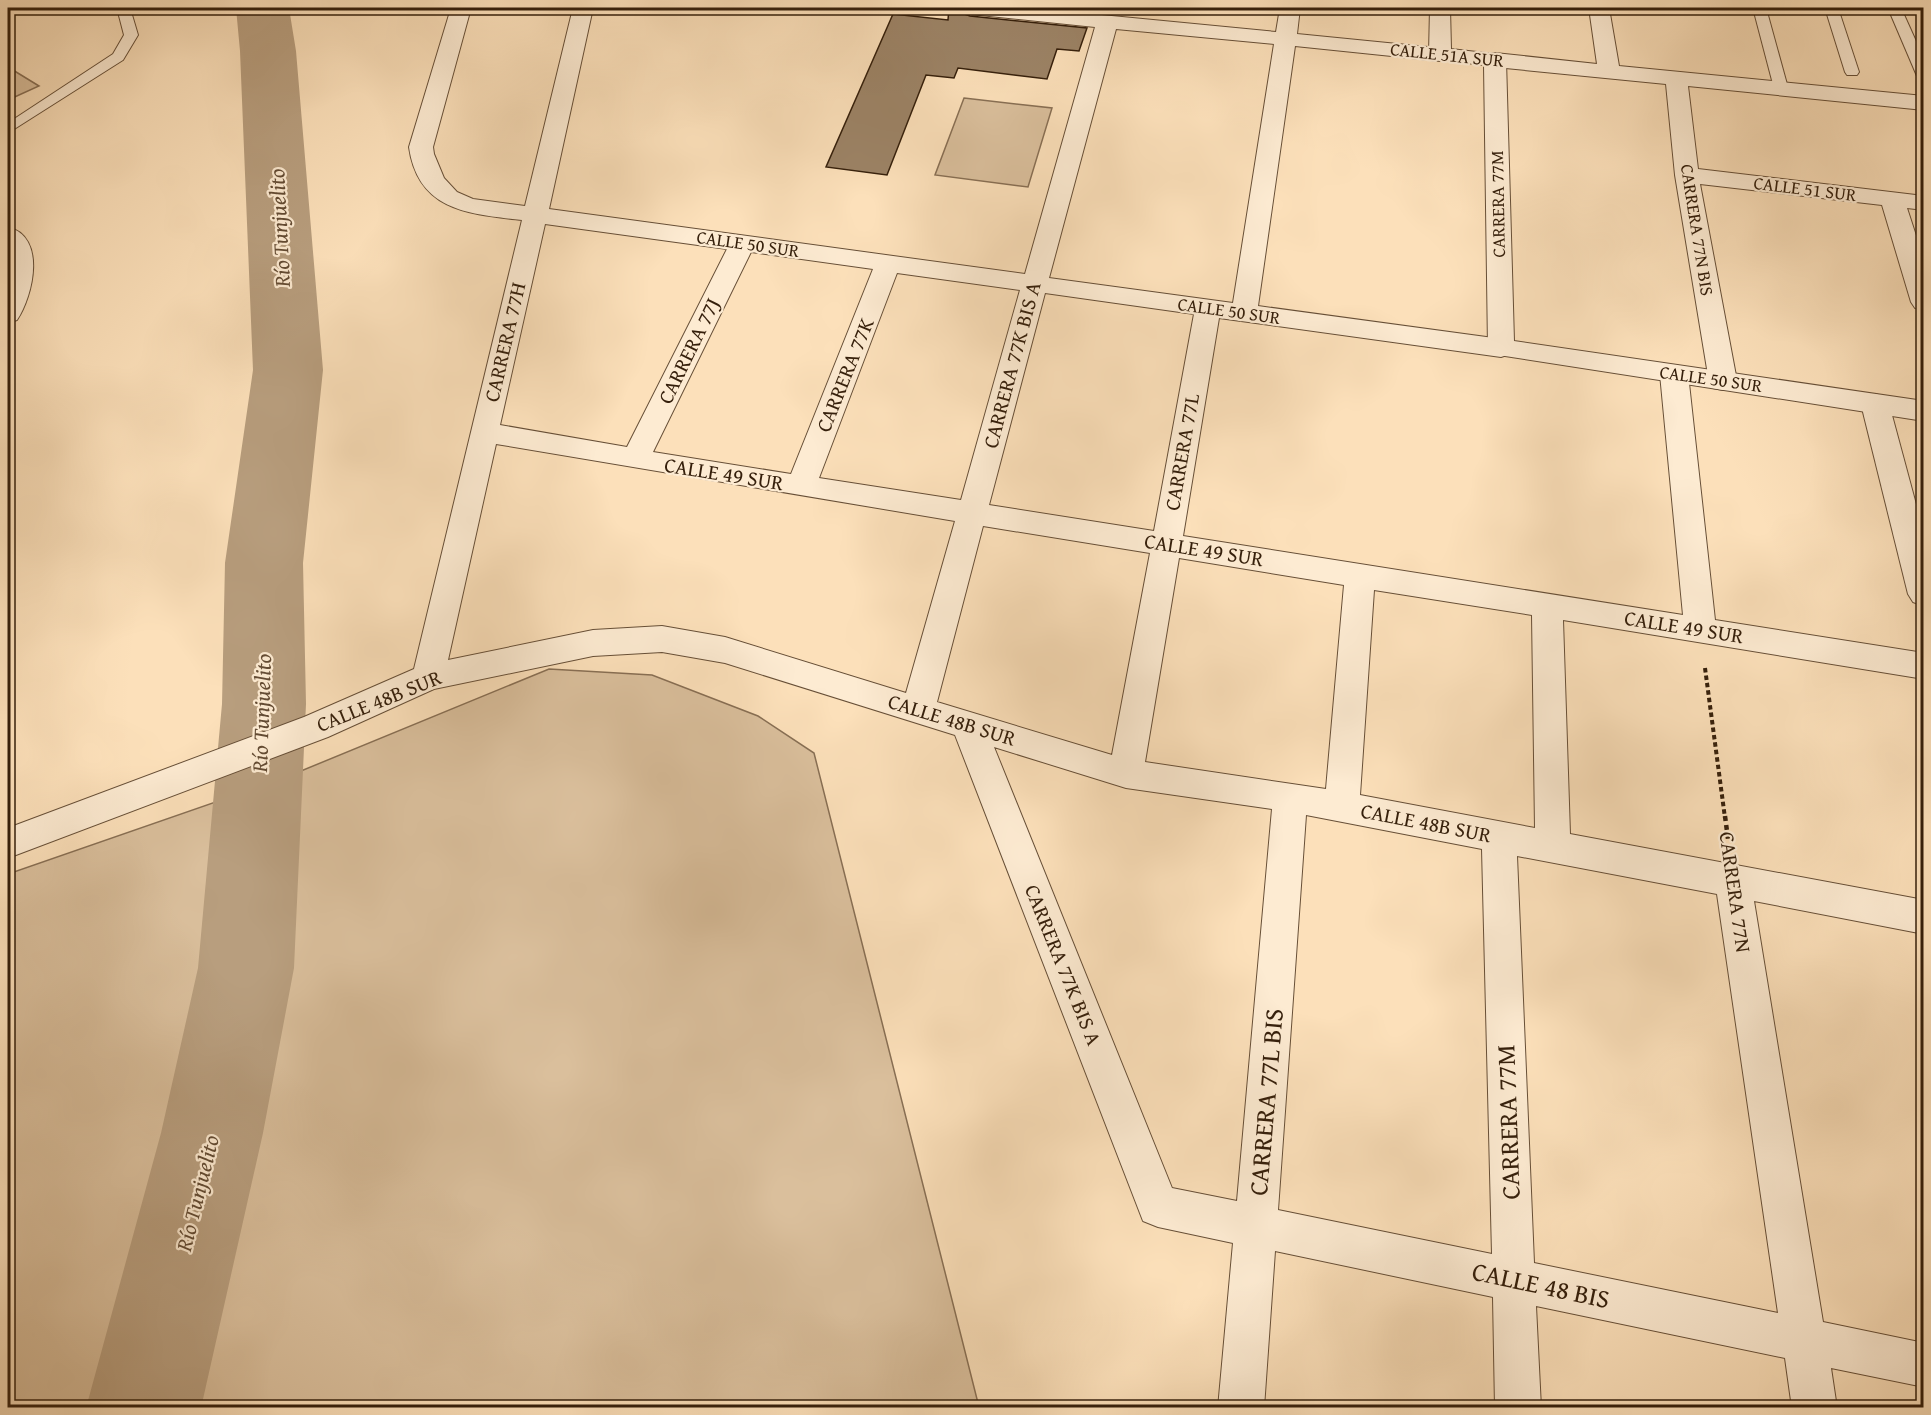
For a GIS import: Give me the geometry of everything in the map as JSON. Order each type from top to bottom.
[{"type":"street","name":"CALLE 50 SUR","points":[[461,8],[421,147],[422,162],[432,178],[453,201],[535,215],[1500,348],[1923,411]]},
{"type":"street","name":"CARRERA 77H","points":[[428,677],[583,8]]},
{"type":"street","name":"CALLE 51A SUR","points":[[970,8],[1001,9],[1107,21],[1149,16],[1286,39],[1923,103]]},
{"type":"street","points":[[1244,312],[1290,8]]},
{"type":"street","points":[[1440,8],[1440,54]]},
{"type":"street","points":[[1599,8],[1609,71]]},
{"type":"street","name":"CARRERA 77K BIS A","points":[[918,710],[1107,21]]},
{"type":"street","name":"CARRERA 77M","points":[[1496,60],[1500,348]]},
{"type":"street","name":"CARRERA 77N BIS","points":[[1676,78],[1687,175],[1723,381]]},
{"type":"street","name":"CALLE 51 SUR","points":[[1687,175],[1923,203]]},
{"type":"street","points":[[1892,199],[1923,302]]},
{"type":"street","points":[[8,235],[14,241],[24,267],[8,314]]},
{"type":"street","name":"CARRERA 77J","points":[[635,459],[743,243]]},
{"type":"street","name":"CARRERA 77K","points":[[801,486],[888,263]]},
{"type":"street","name":"CARRERA 77L","points":[[1126,774],[1208,308]]},
{"type":"street","points":[[1674,374],[1700,630]]},
{"type":"street","points":[[1875,404],[1923,594]]},
{"type":"street","name":"CALLE 49 SUR","points":[[484,432],[801,486],[1923,666]]},
{"type":"street","points":[[1342,807],[1360,575]]},
{"type":"street","points":[[1547,606],[1553,847]]},
{"type":"street","name":"CALLE 48B SUR","points":[[8,843],[316,727],[428,677],[593,643],[662,639],[725,650],[1126,774],[1290,797],[1923,917]]},
{"type":"street","name":"CARRERA 77K BIS A","points":[[968,725],[1158,1206]]},
{"type":"street","name":"CARRERA 77L BIS","points":[[1241,1407],[1290,797]]},
{"type":"street","name":"CARRERA 77M","points":[[1499,836],[1518,1407]]},
{"type":"street","name":"CARRERA 77N","points":[[1733,882],[1815,1407]]},
{"type":"street","name":"CALLE 48 BIS","points":[[1158,1206],[1923,1365]]},
{"type":"lane","points":[[8,129],[118,57],[131,35],[124,8]]},
{"type":"lane","points":[[1759,8],[1781,88]]},
{"type":"lane","points":[[1831,8],[1852,72]]},
{"type":"lane","points":[[1894,8],[1923,76]]},
{"type":"path","name":"CARRERA 77N","points":[[1700,630],[1733,882]]},
{"type":"shaded area","points":[[8,67],[39,86],[8,100]]},
{"type":"shaded area","points":[[964,98],[1052,108],[1028,187],[935,175]]},
{"type":"shaded area","points":[[549,669],[652,675],[758,716],[814,753],[979,1407],[8,1407],[8,874],[279,780]]},
{"type":"building","points":[[949,8],[958,8],[961,13],[970,16],[1087,28],[1079,51],[1057,49],[1047,79],[958,68],[954,78],[926,75],[887,175],[826,167],[893,14],[948,20]]},
{"type":"waterway","name":"Río Tunjuelito","points":[[143,1408],[212,1133],[246,968],[264,704],[264,563],[288,370],[268,51],[262,8]]}]
